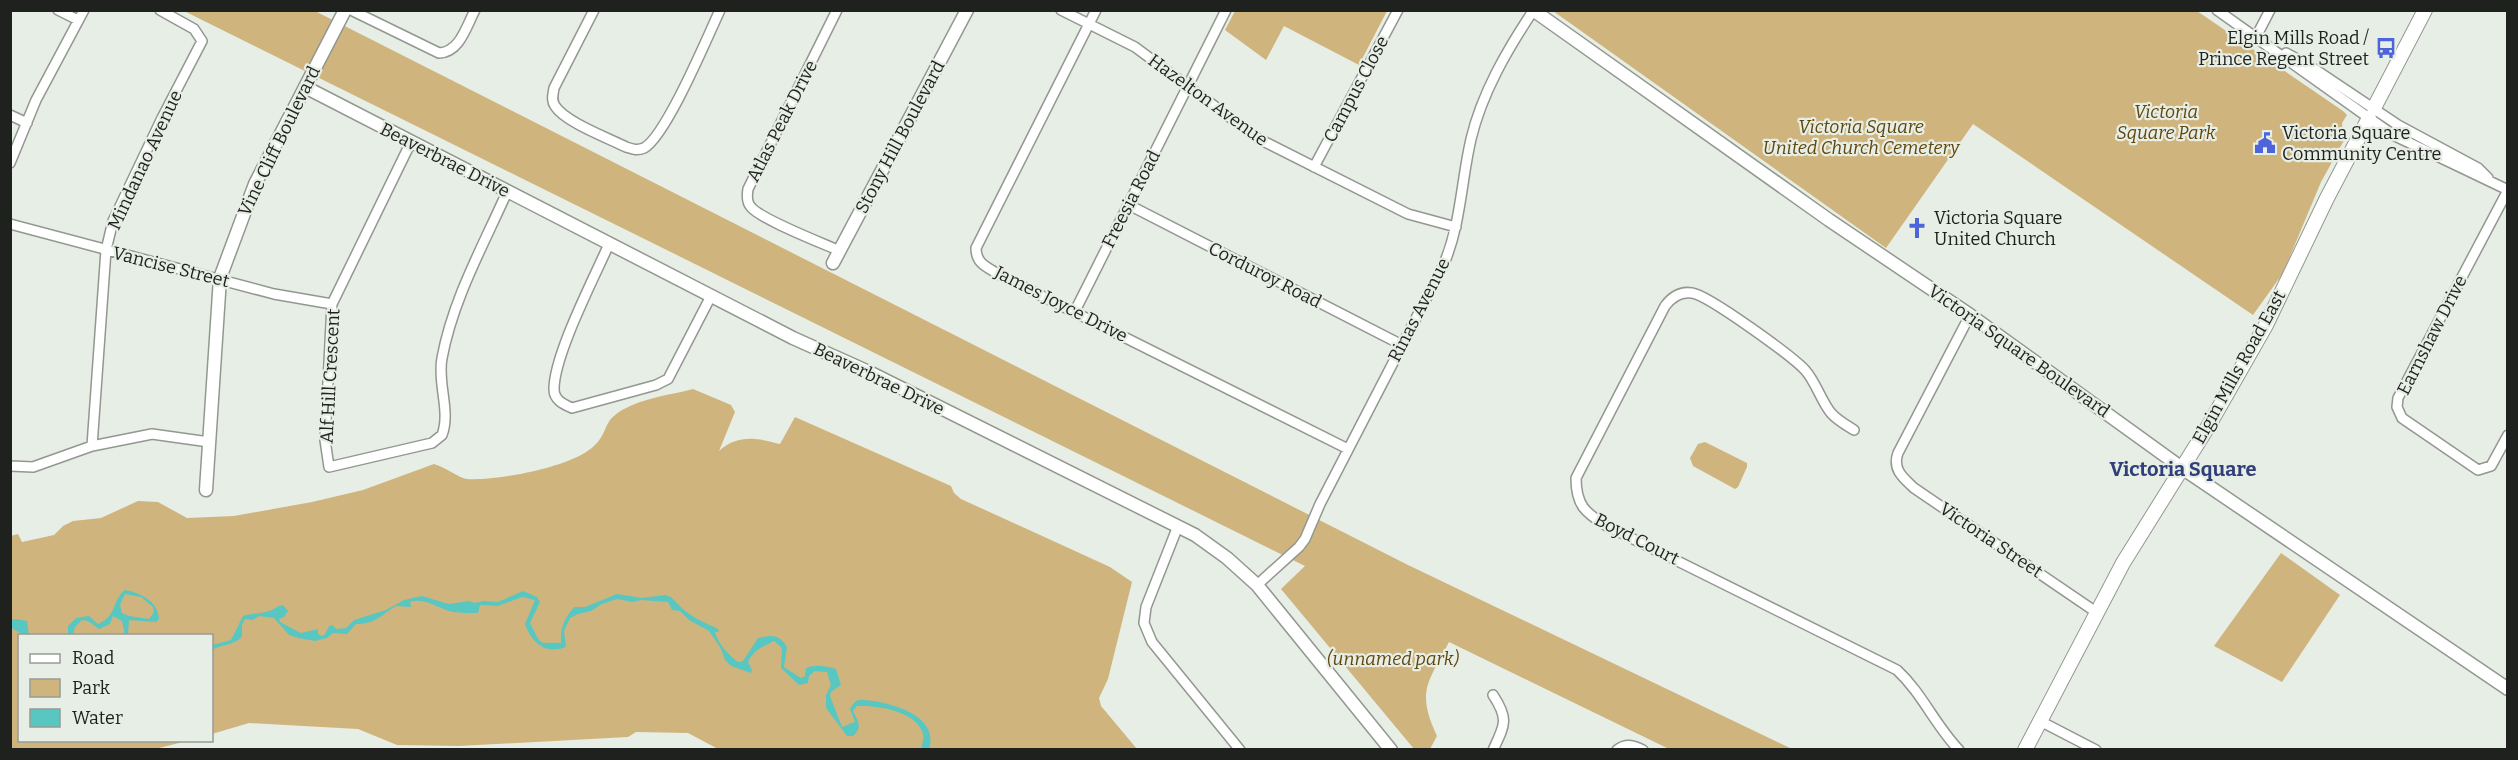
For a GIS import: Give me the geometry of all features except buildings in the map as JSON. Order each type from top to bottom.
[{"type":"main road","name":"Elgin Mills Road East","points":[[2025,750],[2134,544],[2182,468],[2266,325],[2327,198],[2426,10]]},
{"type":"street","points":[[58,10],[78,20]]},
{"type":"street","points":[[10,163],[36,100],[84,10]]},
{"type":"street","name":"Mindanao Avenue","points":[[92,446],[106,250],[113,221],[202,41],[194,29],[160,10]]},
{"type":"street","name":"Vine Cliff Boulevard","points":[[206,490],[220,278],[255,183],[345,10]]},
{"type":"street","points":[[351,10],[439,53],[447,53],[456,47],[475,10]]},
{"type":"street","points":[[594,10],[554,88],[552,98],[554,105],[562,115],[626,147],[637,150],[645,147],[664,126],[720,10]]},
{"type":"street","name":"Atlas Peak Drive","points":[[837,10],[748,189],[747,197],[750,207],[762,216],[840,251]]},
{"type":"street","name":"Stony Hill Boulevard","points":[[833,263],[967,10]]},
{"type":"street","name":"Hazelton Avenue","points":[[1062,10],[1135,47],[1259,139],[1408,214],[1456,227]]},
{"type":"street","name":"James Joyce Drive","points":[[1096,10],[976,248],[976,257],[981,263],[1348,450]]},
{"type":"street","name":"Freesia Road","points":[[1075,311],[1226,10]]},
{"type":"street","name":"Campus Close","points":[[1314,167],[1398,10]]},
{"type":"street","points":[[2217,10],[2264,43],[2310,66],[2371,113],[2478,168],[2492,181],[2508,190]]},
{"type":"street","points":[[2256,37],[2270,10]]},
{"type":"street","name":"Rinas Avenue","points":[[1257,585],[1292,555],[1305,539],[1320,504],[1443,266],[1456,227],[1470,141],[1477,117],[1497,70],[1533,11]]},
{"type":"street","name":"Victoria Square Boulevard","points":[[1533,11],[1829,220],[1970,315],[2182,468],[2508,689]]},
{"type":"street","name":"Beaverbrae Drive","points":[[304,87],[793,338],[871,373],[1178,526],[1211,545],[1257,585],[1384,747]]},
{"type":"street","points":[[10,115],[27,123]]},
{"type":"street","name":"Alf Hill Crescent","points":[[411,142],[332,304],[325,440],[329,467],[438,440],[444,429],[441,362],[447,335],[456,306],[507,192]]},
{"type":"street","name":"Earnshaw Drive","points":[[2508,190],[2403,389],[2397,407],[2402,418],[2478,470],[2491,466],[2508,435]]},
{"type":"street","name":"Corduroy Road","points":[[1129,205],[1402,345]]},
{"type":"street","name":"Vancise Street","points":[[10,224],[274,294],[332,304]]},
{"type":"street","points":[[609,244],[559,360],[554,391],[560,402],[572,408],[656,385],[668,379],[711,296]]},
{"type":"street","name":"Boyd Court","points":[[1854,430],[1831,413],[1808,373],[1797,362],[1724,310],[1694,293],[1685,292],[1671,298],[1665,306],[1576,478],[1576,491],[1584,511],[1600,522],[1897,669],[1911,683],[1944,735],[1959,750]]},
{"type":"street","name":"Victoria Street","points":[[1970,315],[1898,453],[1896,462],[1899,475],[1914,488],[2096,612]]},
{"type":"street","points":[[10,466],[33,466],[92,446],[152,434],[209,442]]},
{"type":"street","points":[[1178,526],[1151,591],[1144,623],[1152,642],[1240,750]]},
{"type":"street","points":[[1493,695],[1501,707],[1504,727],[1493,750]]},
{"type":"street","points":[[2040,721],[2096,750]]},
{"type":"street","points":[[1617,750],[1622,746],[1632,745],[1643,750]]},
{"type":"green space","points":[[1235,10],[1387,11],[1359,65],[1284,26],[1266,60],[1225,30]]},
{"type":"green space","name":"(unnamed park)","points":[[184,11],[315,11],[1408,565],[1792,749],[1669,749],[1449,642],[1427,688],[1427,708],[1437,736],[1430,749],[1414,749],[1281,589],[1305,566]]},
{"type":"green space","name":"Victoria Square Park","points":[[1553,11],[2197,11],[2343,111],[2347,115],[2342,123],[2343,133],[2347,135],[2321,182],[2283,273],[2253,315],[1973,124],[1886,248]]},
{"type":"green space","points":[[693,389],[731,405],[735,412],[719,451],[733,442],[748,439],[780,444],[795,417],[951,486],[954,493],[961,499],[1110,567],[1132,582],[1108,679],[1099,698],[1101,706],[1137,749],[720,750],[688,733],[636,732],[628,737],[459,746],[397,745],[358,729],[249,723],[213,734],[213,634],[18,634],[18,742],[183,742],[155,749],[11,749],[10,536],[18,534],[22,542],[54,535],[63,526],[73,521],[101,518],[138,501],[158,502],[187,518],[234,516],[363,490],[434,464],[467,479],[497,478],[534,471],[585,453],[595,445],[616,414],[648,400]]},
{"type":"green space","points":[[1705,442],[1747,463],[1738,487],[1735,489],[1693,466],[1690,458],[1698,444]]},
{"type":"green space","points":[[2281,553],[2340,595],[2282,682],[2214,646]]},
{"type":"water","points":[[125,590],[137,593],[156,607],[159,619],[156,622],[129,620],[128,634],[125,634],[122,621],[113,616],[110,624],[99,629],[88,621],[82,620],[75,627],[73,634],[68,634],[68,626],[76,618],[89,616],[98,624],[104,620],[112,612]],"holes":[[[125,594],[141,597],[153,607],[154,612],[149,619],[122,613],[120,605]]]},
{"type":"water","points":[[523,591],[537,597],[540,602],[530,623],[541,642],[561,643],[563,624],[574,607],[585,607],[617,594],[642,598],[665,595],[671,597],[685,611],[718,629],[719,632],[715,632],[719,641],[738,662],[743,661],[758,638],[771,636],[778,638],[787,647],[784,667],[801,678],[805,676],[806,668],[821,666],[836,669],[841,685],[831,692],[830,696],[842,727],[855,722],[850,709],[857,701],[884,703],[905,710],[922,721],[928,729],[929,749],[921,749],[922,731],[911,718],[883,708],[857,706],[853,711],[859,724],[858,730],[853,736],[847,736],[826,708],[826,695],[831,685],[827,672],[815,671],[809,676],[808,683],[799,685],[781,668],[782,648],[774,641],[759,649],[750,658],[748,662],[751,673],[731,666],[725,660],[720,647],[709,631],[689,620],[680,611],[672,610],[668,602],[641,600],[632,602],[617,599],[591,611],[578,614],[570,618],[564,631],[566,647],[558,649],[540,646],[531,637],[525,624],[535,600],[522,597],[498,606],[480,605],[478,613],[453,612],[427,602],[410,602],[411,607],[396,606],[373,621],[356,624],[347,634],[333,633],[327,638],[315,641],[289,635],[274,618],[259,616],[253,620],[245,619],[242,625],[242,637],[238,640],[213,650],[213,645],[231,640],[243,616],[266,612],[283,605],[288,611],[284,617],[279,619],[280,622],[301,633],[318,629],[318,634],[322,636],[329,626],[333,625],[336,629],[346,628],[354,620],[386,610],[404,600],[422,596],[449,604],[469,601],[498,602]]},
{"type":"water","points":[[11,620],[27,621],[29,634],[22,634],[11,628]]},
{"type":"place","name":"Elgin Mills Road / Prince Regent Street","points":[[2386,48]]},
{"type":"place","name":"Victoria Square Community Centre","points":[[2265,143]]},
{"type":"place","name":"Victoria Square United Church","points":[[1917,228]]},
{"type":"district","name":"Victoria Square","points":[[2183,469]]},
{"type":"park label","name":"Victoria Square United Church Cemetery","points":[[1861,137]]}]
